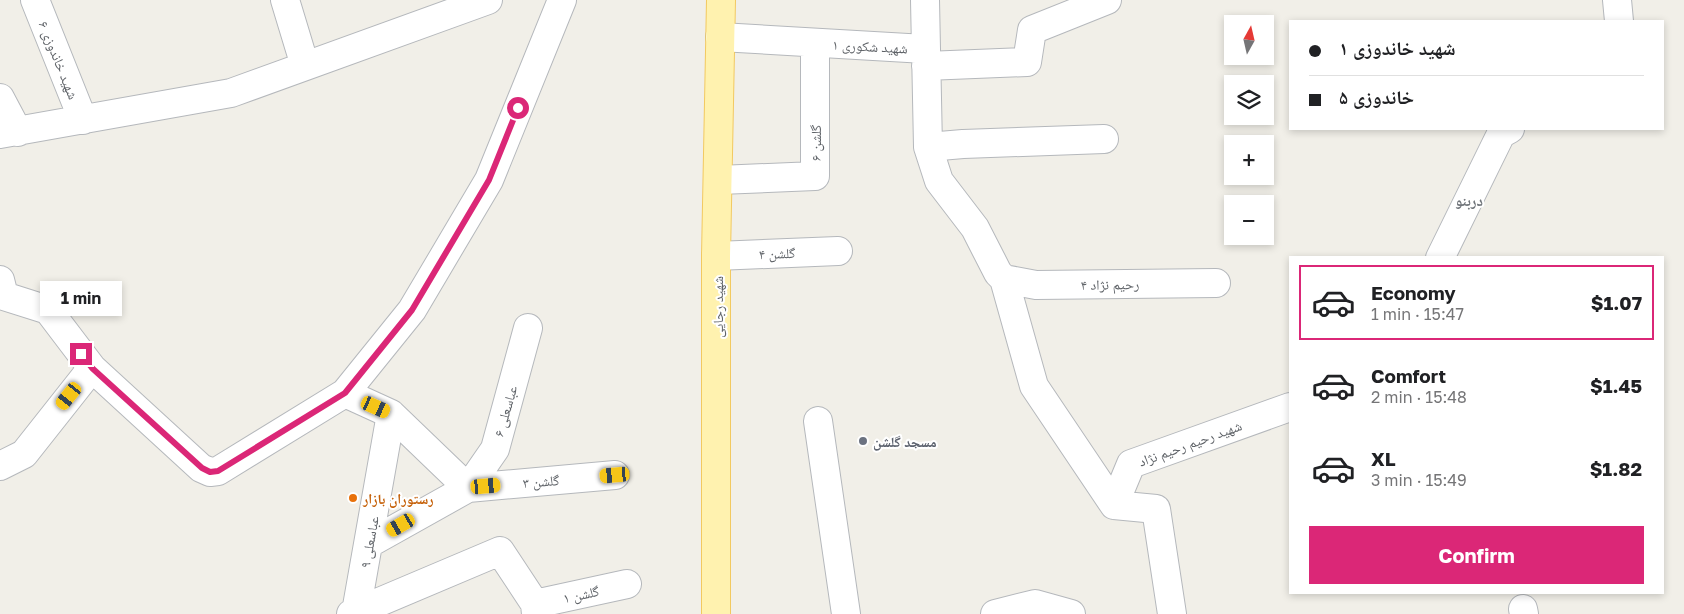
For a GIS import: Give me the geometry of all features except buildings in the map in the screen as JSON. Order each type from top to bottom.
[{"type":"main road","name":"شهید رجایی","points":[[716,614],[716,256],[719,180],[721,0]]},
{"type":"street","name":"۶ شهید خاندوزی","points":[[35,0],[83,120]]},
{"type":"street","points":[[285,0],[305,66]]},
{"type":"street","points":[[0,98],[9,133],[231,93],[488,0]]},
{"type":"street","points":[[0,280],[4,296],[48,310],[92,368],[202,468],[210,472],[218,471],[345,393],[412,310],[489,180],[562,0]]},
{"type":"street","points":[[925,0],[928,147],[939,181],[975,228],[998,273],[1004,279],[1034,386],[1114,504],[1156,509],[1172,614]]},
{"type":"street","name":"۱ شهید شکوری","points":[[720,37],[815,43],[925,58],[1027,62],[1032,30],[1107,0]]},
{"type":"street","points":[[1617,0],[1619,20]]},
{"type":"street","name":"۶ گلشن","points":[[719,180],[815,176],[815,43]]},
{"type":"street","points":[[1441,256],[1501,134],[1508,130]]},
{"type":"street","points":[[928,147],[1104,139]]},
{"type":"street","name":"۴ گلشن","points":[[716,256],[838,250]]},
{"type":"street","name":"رحیم نژاد ۴","points":[[1004,279],[1036,285],[1216,283]]},
{"type":"street","name":"۶ عباسعلی","points":[[468,488],[494,449],[528,328]]},
{"type":"street","points":[[0,466],[24,454],[92,368]]},
{"type":"street","points":[[345,393],[391,414],[468,488],[368,544]]},
{"type":"street","name":"شهید رحیم رحیم نژاد","points":[[1114,504],[1131,464],[1289,407]]},
{"type":"street","name":"۹ عباسعلی","points":[[354,613],[391,414]]},
{"type":"street","points":[[818,421],[846,614]]},
{"type":"street","name":"۳ گلشن","points":[[468,488],[615,475]]},
{"type":"street","points":[[354,613],[500,551],[535,609]]},
{"type":"street","name":"۱ گلشن","points":[[535,609],[627,584]]},
{"type":"street","points":[[994,614],[1035,604],[1071,614]]},
{"type":"place","name":"مسجد گلشن","points":[[863,441]]},
{"type":"place","name":"رستوران بازار","points":[[353,498]]},
{"type":"district","name":"دربنو","points":[[1469,200]]},
{"type":"route","points":[[81,354],[92,368],[202,468],[210,472],[218,471],[345,393],[412,310],[489,180],[518,108]]}]
